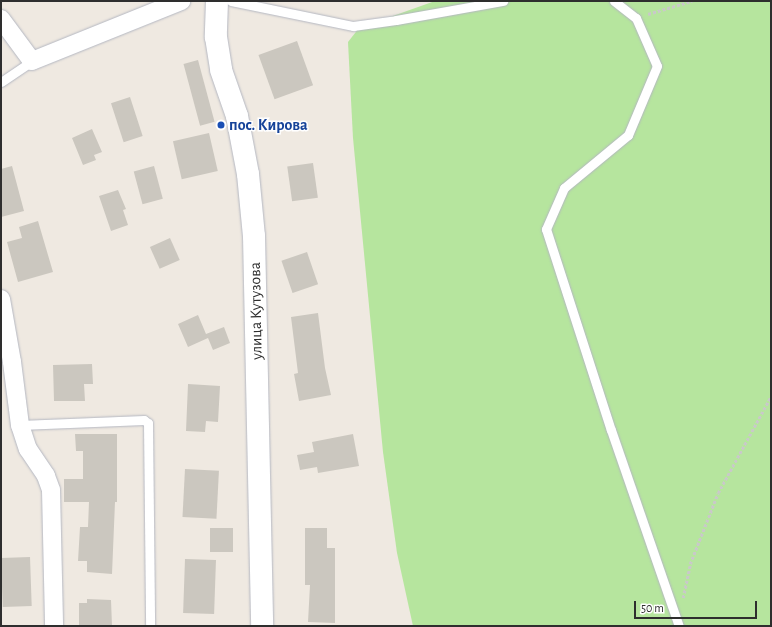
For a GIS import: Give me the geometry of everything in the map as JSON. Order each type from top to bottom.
[{"type":"main road","name":"улица Кутузова","points":[[217,1],[216,37],[220,70],[237,116],[248,174],[254,236],[262,626]]},
{"type":"street","points":[[1,19],[32,61],[181,1]]},
{"type":"street","points":[[1,299],[12,362],[20,425],[28,449],[46,476],[50,490],[54,626]]},
{"type":"lane","points":[[232,1],[353,26],[503,1]]},
{"type":"lane","points":[[614,1],[636,18],[657,66],[628,134],[564,188],[546,229],[610,430],[678,624]]},
{"type":"lane","points":[[1,82],[32,61]]},
{"type":"lane","points":[[20,425],[144,420],[148,423],[150,626]]},
{"type":"path","points":[[636,18],[692,1]]},
{"type":"path","points":[[678,624],[690,564],[718,493],[771,396]]},
{"type":"green space","points":[[435,1],[771,1],[771,626],[413,626],[397,553],[383,452],[353,138],[348,42],[359,28]]},
{"type":"building","points":[[297,41],[313,85],[275,99],[258,55]]},
{"type":"building","points":[[198,60],[215,122],[200,126],[184,64]]},
{"type":"building","points":[[130,97],[143,136],[124,142],[111,103]]},
{"type":"building","points":[[92,129],[102,152],[94,155],[96,160],[83,165],[72,138]]},
{"type":"building","points":[[209,133],[218,171],[182,179],[173,141]]},
{"type":"building","points":[[313,163],[318,198],[292,201],[287,167]]},
{"type":"building","points":[[12,166],[24,211],[1,217],[1,169]]},
{"type":"building","points":[[154,166],[163,199],[143,204],[134,171]]},
{"type":"building","points":[[118,190],[126,209],[123,210],[128,225],[111,231],[99,196]]},
{"type":"building","points":[[38,221],[53,272],[18,282],[7,242],[22,238],[19,227]]},
{"type":"building","points":[[170,238],[180,260],[160,269],[150,247]]},
{"type":"building","points":[[307,252],[318,284],[293,293],[281,261]]},
{"type":"building","points":[[318,313],[325,368],[331,395],[299,401],[294,374],[298,373],[291,317]]},
{"type":"building","points":[[198,315],[206,334],[224,327],[230,343],[213,350],[208,338],[188,347],[178,324]]},
{"type":"building","points":[[92,364],[93,384],[84,384],[85,401],[54,401],[53,365]]},
{"type":"building","points":[[188,384],[220,386],[218,422],[206,421],[205,432],[186,431]]},
{"type":"building","points":[[75,434],[117,434],[117,502],[115,502],[112,574],[87,572],[87,561],[78,561],[80,527],[88,527],[89,502],[64,502],[64,479],[83,479],[83,451],[76,451]]},
{"type":"building","points":[[353,434],[359,466],[318,473],[317,467],[300,470],[297,455],[314,452],[312,442]]},
{"type":"building","points":[[185,469],[219,471],[216,519],[182,517]]},
{"type":"building","points":[[210,528],[233,528],[233,552],[210,552]]},
{"type":"building","points":[[305,528],[327,528],[327,548],[335,548],[335,623],[308,622],[310,585],[305,585]]},
{"type":"building","points":[[30,557],[32,606],[3,607],[1,558]]},
{"type":"building","points":[[185,559],[216,560],[214,614],[183,613]]},
{"type":"building","points":[[87,599],[111,600],[112,626],[79,626],[79,603],[87,603]]},
{"type":"place","name":"пос. Кирова","points":[[221,125]]}]
